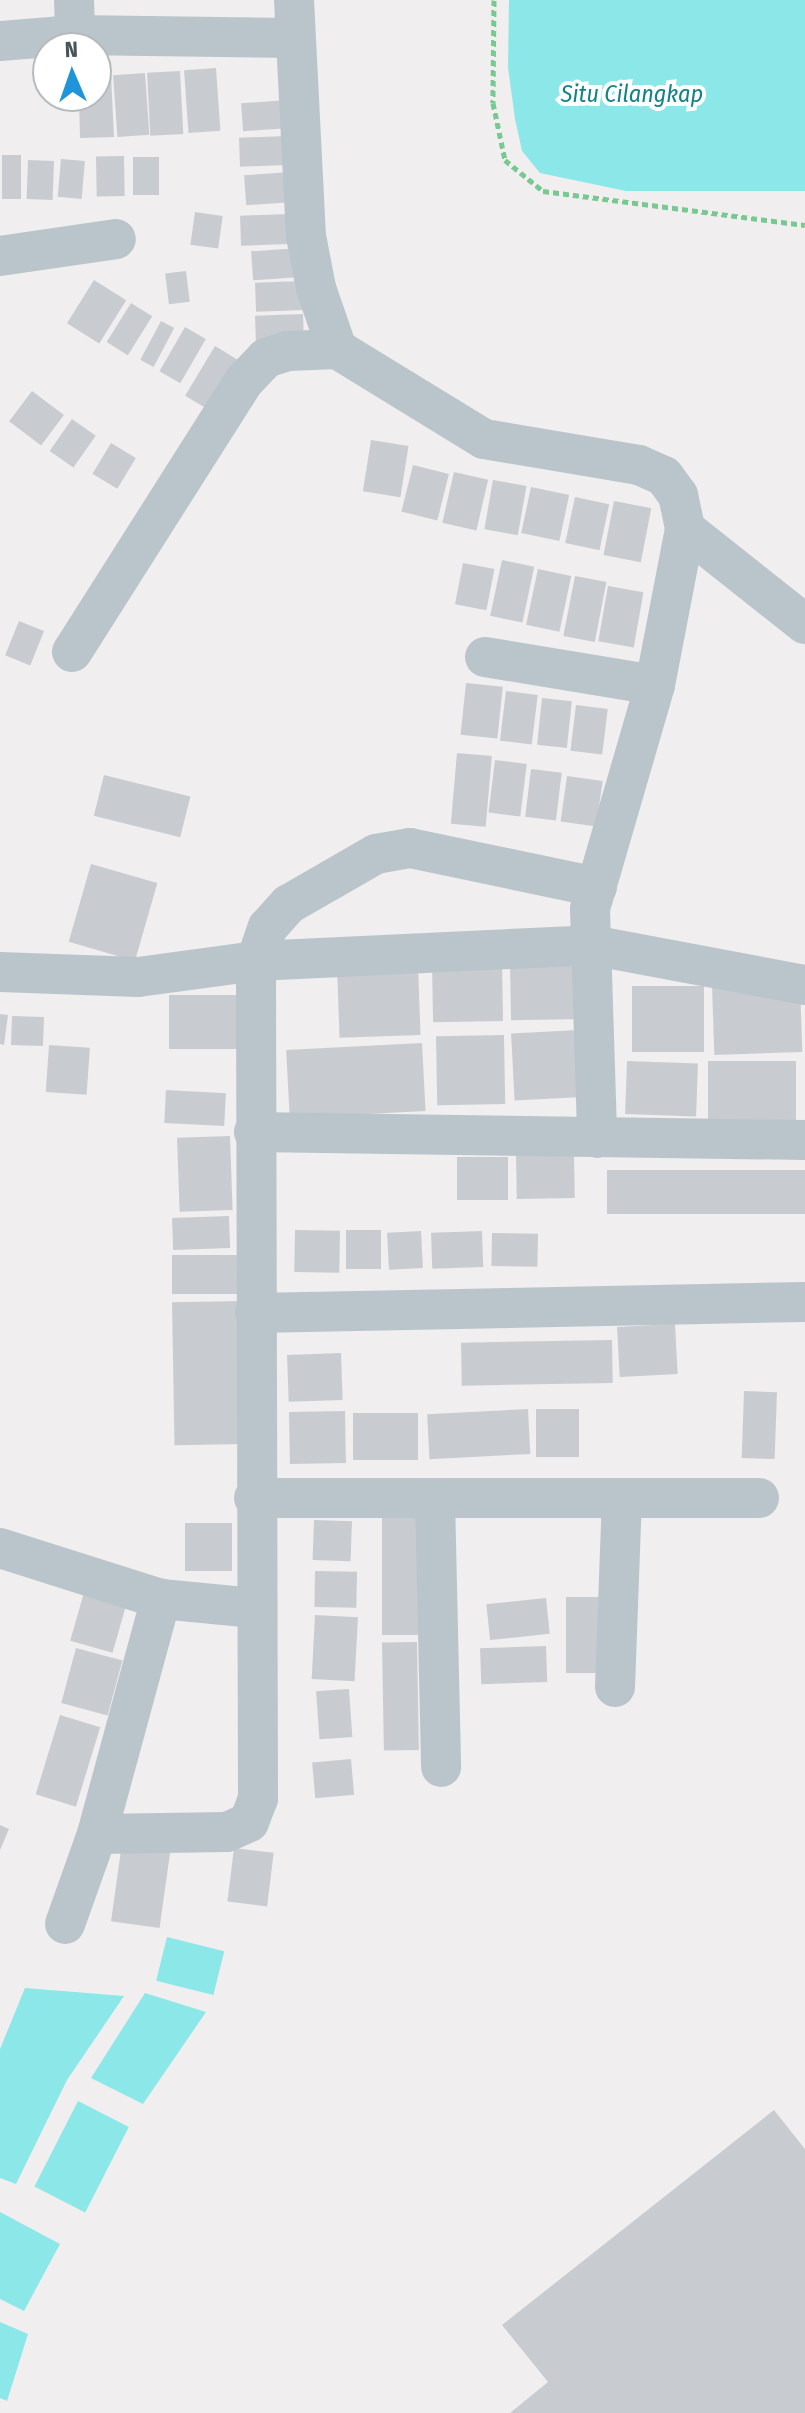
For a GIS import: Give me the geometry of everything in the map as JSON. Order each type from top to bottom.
[{"type":"street","points":[[0,41],[74,18],[294,19],[306,236],[316,288],[337,349]]},
{"type":"street","points":[[0,256],[116,239]]},
{"type":"street","points":[[72,652],[244,381],[266,358],[288,351],[337,349],[484,439],[556,455],[639,465],[664,476],[678,495],[685,529],[655,685],[590,909],[597,1138]]},
{"type":"street","points":[[685,529],[805,624]]},
{"type":"street","points":[[485,657],[655,685]]},
{"type":"street","points":[[97,1834],[227,1832],[249,1822],[258,1799],[254,1132],[256,961],[268,927],[289,904],[376,854],[410,848],[597,887]]},
{"type":"street","points":[[0,972],[138,977],[256,961],[591,945],[805,985]]},
{"type":"street","points":[[254,1132],[805,1140]]},
{"type":"street","points":[[255,1313],[805,1302]]},
{"type":"street","points":[[254,1498],[759,1498]]},
{"type":"street","points":[[435,1498],[441,1767]]},
{"type":"street","points":[[615,1687],[622,1498]]},
{"type":"street","points":[[0,1548],[161,1599],[255,1608]]},
{"type":"street","points":[[65,1924],[97,1834],[161,1599]]},
{"type":"path","points":[[494,0],[493,103],[505,160],[543,191],[805,225]]},
{"type":"water","name":"Situ Cilangkap","points":[[509,0],[805,0],[805,191],[626,191],[540,173],[522,151],[515,119],[508,67]]},
{"type":"water","points":[[167,1937],[224,1951],[213,1995],[156,1981]]},
{"type":"water","points":[[25,1988],[124,1996],[67,2080],[16,2184],[0,2178],[0,2049]]},
{"type":"water","points":[[145,1993],[206,2012],[143,2104],[91,2078]]},
{"type":"water","points":[[78,2101],[129,2127],[85,2212],[34,2187]]},
{"type":"water","points":[[0,2212],[60,2244],[24,2311],[0,2299]]},
{"type":"water","points":[[0,2322],[28,2334],[7,2401],[0,2398]]},
{"type":"building","points":[[216,68],[220,131],[188,133],[184,70]]},
{"type":"building","points":[[180,71],[183,134],[150,136],[147,73]]},
{"type":"building","points":[[145,73],[149,135],[117,137],[113,75]]},
{"type":"building","points":[[112,96],[114,137],[80,138],[79,112],[112,112]]},
{"type":"building","points":[[288,100],[290,128],[243,131],[241,103]]},
{"type":"building","points":[[287,136],[288,165],[240,167],[239,138]]},
{"type":"building","points":[[2,155],[21,155],[21,199],[2,199]]},
{"type":"building","points":[[96,156],[124,156],[125,196],[97,196]]},
{"type":"building","points":[[133,157],[159,157],[159,195],[133,195]]},
{"type":"building","points":[[61,159],[85,161],[82,199],[58,197]]},
{"type":"building","points":[[28,160],[54,161],[53,200],[27,199]]},
{"type":"building","points":[[291,172],[293,202],[246,205],[244,175]]},
{"type":"building","points":[[195,212],[223,216],[218,249],[190,245]]},
{"type":"building","points":[[288,214],[289,244],[241,246],[240,216]]},
{"type":"building","points":[[299,248],[301,277],[253,280],[251,251]]},
{"type":"building","points":[[186,271],[190,302],[169,304],[165,274]]},
{"type":"building","points":[[94,280],[126,300],[99,343],[67,323]]},
{"type":"building","points":[[303,281],[304,310],[256,312],[255,283]]},
{"type":"building","points":[[131,303],[152,316],[128,355],[107,342]]},
{"type":"building","points":[[303,314],[304,343],[256,345],[255,316]]},
{"type":"building","points":[[161,321],[174,328],[154,367],[140,360]]},
{"type":"building","points":[[185,327],[206,339],[180,383],[160,371]]},
{"type":"building","points":[[215,346],[237,359],[207,409],[185,396]]},
{"type":"building","points":[[32,391],[64,415],[41,445],[9,421]]},
{"type":"building","points":[[72,419],[96,436],[73,468],[50,451]]},
{"type":"building","points":[[371,440],[409,446],[400,497],[363,491]]},
{"type":"building","points":[[111,443],[136,458],[117,489],[92,474]]},
{"type":"building","points":[[413,465],[449,474],[437,521],[401,512]]},
{"type":"building","points":[[454,472],[488,480],[476,531],[442,523]]},
{"type":"building","points":[[493,480],[526,486],[518,535],[484,529]]},
{"type":"building","points":[[531,487],[569,495],[559,541],[521,533]]},
{"type":"building","points":[[575,497],[609,504],[599,550],[565,543]]},
{"type":"building","points":[[614,501],[651,508],[641,562],[604,555]]},
{"type":"building","points":[[502,560],[534,567],[522,623],[490,616]]},
{"type":"building","points":[[463,563],[494,569],[486,610],[455,604]]},
{"type":"building","points":[[538,569],[571,576],[559,632],[526,625]]},
{"type":"building","points":[[575,576],[606,582],[595,642],[563,636]]},
{"type":"building","points":[[608,586],[643,592],[634,647],[598,641]]},
{"type":"building","points":[[19,621],[44,631],[30,665],[5,655]]},
{"type":"building","points":[[466,683],[503,687],[497,739],[461,735]]},
{"type":"building","points":[[506,691],[538,695],[532,745],[500,741]]},
{"type":"building","points":[[542,698],[572,701],[567,748],[537,745]]},
{"type":"building","points":[[576,705],[608,709],[602,755],[570,751]]},
{"type":"building","points":[[457,753],[492,756],[486,827],[451,824]]},
{"type":"building","points":[[495,760],[527,764],[520,817],[489,813]]},
{"type":"building","points":[[531,769],[562,773],[556,820],[525,817]]},
{"type":"building","points":[[104,775],[190,797],[180,837],[94,816]]},
{"type":"building","points":[[567,776],[603,781],[596,827],[561,822]]},
{"type":"building","points":[[91,864],[157,883],[135,961],[69,942]]},
{"type":"building","points":[[584,960],[585,1019],[511,1020],[510,961]]},
{"type":"building","points":[[502,961],[503,1021],[433,1022],[432,962]]},
{"type":"building","points":[[418,964],[420,1035],[340,1038],[337,967]]},
{"type":"building","points":[[800,985],[802,1052],[714,1055],[712,988]]},
{"type":"building","points":[[632,986],[704,986],[704,1052],[632,1052]]},
{"type":"building","points":[[169,995],[238,995],[238,1049],[169,1049]]},
{"type":"building","points":[[0,1014],[8,1015],[4,1045],[0,1044]]},
{"type":"building","points":[[12,1016],[44,1017],[43,1046],[11,1045]]},
{"type":"building","points":[[578,1030],[582,1097],[515,1100],[511,1034]]},
{"type":"building","points":[[504,1035],[505,1104],[437,1105],[436,1036]]},
{"type":"building","points":[[422,1043],[426,1111],[290,1118],[286,1050]]},
{"type":"building","points":[[49,1045],[90,1048],[87,1095],[46,1092]]},
{"type":"building","points":[[627,1061],[698,1063],[696,1116],[625,1114]]},
{"type":"building","points":[[708,1061],[796,1061],[796,1121],[708,1121]]},
{"type":"building","points":[[166,1090],[226,1093],[224,1126],[164,1123]]},
{"type":"building","points":[[230,1136],[233,1210],[180,1212],[177,1138]]},
{"type":"building","points":[[574,1154],[575,1198],[517,1199],[516,1155]]},
{"type":"building","points":[[457,1157],[508,1157],[508,1200],[457,1200]]},
{"type":"building","points":[[607,1170],[805,1170],[805,1214],[607,1214]]},
{"type":"building","points":[[229,1216],[230,1248],[173,1250],[172,1218]]},
{"type":"building","points":[[295,1230],[340,1231],[339,1273],[294,1272]]},
{"type":"building","points":[[346,1230],[381,1230],[381,1269],[346,1269]]},
{"type":"building","points":[[421,1231],[423,1268],[389,1270],[387,1233]]},
{"type":"building","points":[[482,1231],[483,1267],[432,1269],[431,1233]]},
{"type":"building","points":[[492,1233],[538,1234],[537,1267],[491,1266]]},
{"type":"building","points":[[172,1255],[244,1255],[244,1294],[172,1294]]},
{"type":"building","points":[[242,1301],[244,1444],[175,1445],[172,1302]]},
{"type":"building","points":[[675,1324],[678,1374],[620,1377],[617,1327]]},
{"type":"building","points":[[612,1340],[613,1383],[462,1386],[461,1343]]},
{"type":"building","points":[[341,1353],[343,1400],[289,1402],[287,1355]]},
{"type":"building","points":[[744,1391],[777,1392],[775,1459],[742,1458]]},
{"type":"building","points":[[528,1409],[530,1454],[429,1459],[427,1414]]},
{"type":"building","points":[[536,1409],[579,1409],[579,1457],[536,1457]]},
{"type":"building","points":[[345,1411],[346,1463],[290,1464],[289,1412]]},
{"type":"building","points":[[353,1413],[418,1413],[418,1460],[353,1460]]},
{"type":"building","points":[[382,1507],[418,1507],[418,1635],[382,1635]]},
{"type":"building","points":[[314,1520],[352,1521],[351,1561],[313,1560]]},
{"type":"building","points":[[185,1523],[232,1523],[232,1571],[185,1571]]},
{"type":"building","points":[[315,1571],[357,1572],[356,1608],[314,1607]]},
{"type":"building","points":[[87,1582],[129,1594],[112,1653],[70,1641]]},
{"type":"building","points":[[566,1597],[604,1597],[604,1673],[566,1673]]},
{"type":"building","points":[[546,1598],[550,1634],[490,1640],[486,1604]]},
{"type":"building","points":[[315,1615],[358,1617],[355,1681],[312,1679]]},
{"type":"building","points":[[417,1642],[419,1750],[384,1751],[382,1643]]},
{"type":"building","points":[[546,1646],[547,1682],[481,1684],[480,1648]]},
{"type":"building","points":[[76,1648],[122,1660],[108,1715],[61,1703]]},
{"type":"building","points":[[349,1689],[352,1737],[319,1739],[316,1691]]},
{"type":"building","points":[[60,1715],[100,1727],[76,1807],[36,1794]]},
{"type":"building","points":[[351,1759],[354,1795],[315,1798],[312,1762]]},
{"type":"building","points":[[0,1825],[9,1829],[0,1850]]},
{"type":"building","points":[[122,1843],[171,1850],[160,1928],[111,1921]]},
{"type":"building","points":[[234,1848],[274,1853],[267,1906],[227,1902]]},
{"type":"building","points":[[774,2110],[805,2149],[805,2413],[510,2413],[548,2382],[502,2325]]}]
